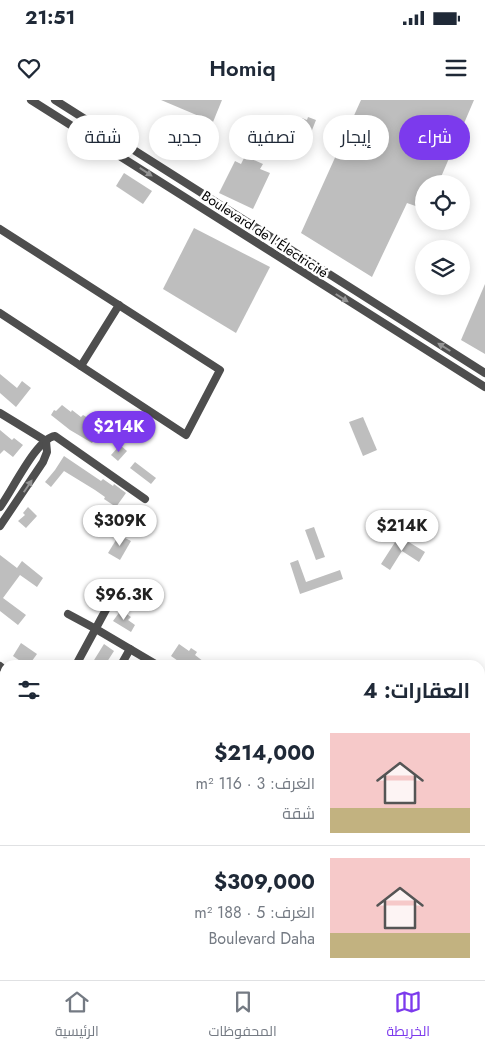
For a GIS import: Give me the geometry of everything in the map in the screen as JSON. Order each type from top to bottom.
[{"type":"street","name":"Boulevard de l'Électricité","points":[[31,100],[485,388]]},
{"type":"street","name":"Boulevard de l'Électricité","points":[[55,100],[485,373]]},
{"type":"street","points":[[0,229],[220,370],[186,435],[0,313]]},
{"type":"street","points":[[81,366],[119,305]]},
{"type":"street","points":[[0,413],[46,441]]},
{"type":"street","points":[[12,509],[1,504],[38,446],[51,436],[59,437],[145,499]]},
{"type":"street","points":[[0,526],[43,462],[46,452],[46,441]]},
{"type":"street","points":[[79,660],[109,604]]},
{"type":"street","points":[[68,614],[148,660]]},
{"type":"street","points":[[124,660],[130,649]]},
{"type":"building","points":[[161,100],[222,100],[216,115],[196,115]]},
{"type":"building","points":[[361,100],[474,100],[468,115],[399,115],[399,160],[448,160],[442,175],[415,175],[415,206],[407,203],[372,277],[301,233],[334,160],[389,160],[389,115],[354,115]]},
{"type":"building","points":[[243,160],[254,160],[263,164],[260,169],[270,173],[253,209],[219,193],[235,161],[241,164]]},
{"type":"building","points":[[124,173],[152,191],[143,204],[116,186]]},
{"type":"building","points":[[194,228],[270,267],[236,333],[163,289]]},
{"type":"building","points":[[485,284],[485,354],[461,340]]},
{"type":"building","points":[[0,374],[17,388],[22,381],[31,388],[16,407],[0,393]]},
{"type":"building","points":[[62,405],[71,412],[72,410],[81,417],[83,415],[103,427],[92,443],[70,430],[51,415],[54,410],[56,411]]},
{"type":"building","points":[[363,417],[377,450],[363,456],[349,422]]},
{"type":"building","points":[[0,430],[12,440],[14,438],[23,445],[13,457],[4,450],[0,454]]},
{"type":"building","points":[[120,445],[127,451],[118,461],[111,455]]},
{"type":"building","points":[[64,456],[101,481],[103,479],[113,486],[114,484],[126,493],[116,507],[95,490],[64,471],[51,487],[45,482]]},
{"type":"building","points":[[135,462],[156,478],[151,484],[130,468]]},
{"type":"building","points":[[28,507],[37,516],[26,528],[18,521],[25,515],[23,513]]},
{"type":"building","points":[[314,527],[325,557],[316,560],[305,530]]},
{"type":"building","points":[[119,535],[131,541],[120,560],[108,553]]},
{"type":"building","points":[[399,536],[425,552],[419,562],[402,551],[390,570],[381,564]]},
{"type":"building","points":[[0,555],[17,568],[22,561],[43,578],[37,587],[20,575],[3,598],[26,615],[18,625],[0,611]]},
{"type":"building","points":[[298,560],[306,582],[340,570],[343,579],[300,594],[290,563]]},
{"type":"building","points":[[121,610],[131,617],[128,620],[135,625],[131,632],[113,621]]},
{"type":"building","points":[[21,643],[37,654],[33,660],[19,660],[13,656]]},
{"type":"building","points":[[104,644],[114,651],[108,660],[94,660]]},
{"type":"building","points":[[179,644],[189,651],[191,648],[197,652],[195,655],[202,660],[177,660],[171,656]]}]
